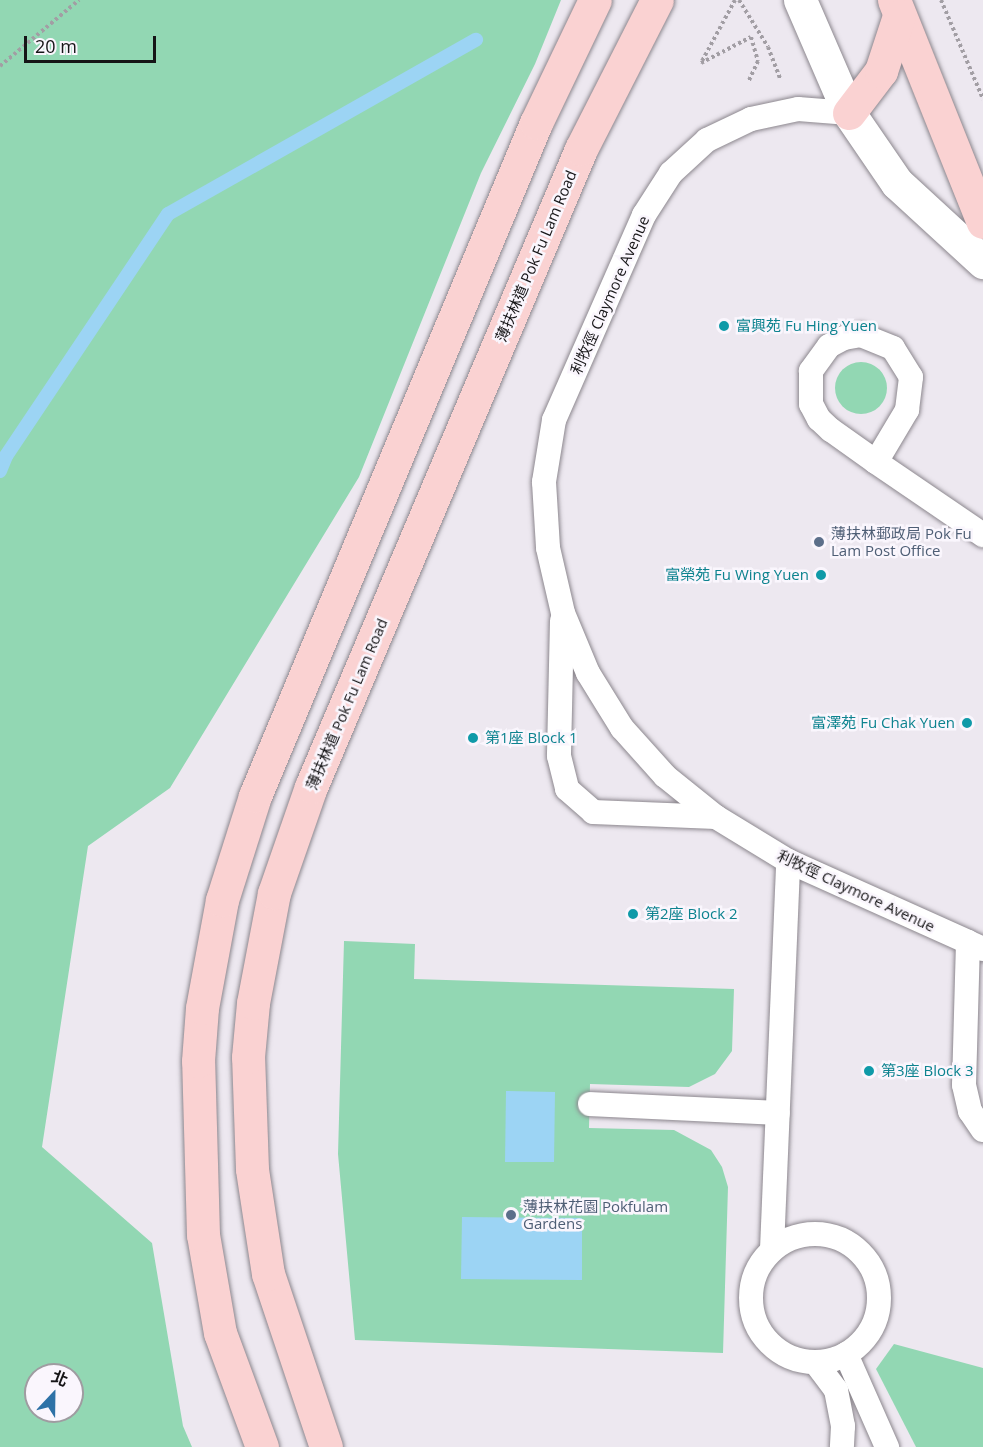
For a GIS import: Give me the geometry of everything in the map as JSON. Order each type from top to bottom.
[{"type":"main road","points":[[262,1447],[220,1333],[203,1235],[198,1061],[202,1008],[222,900],[255,796],[536,123],[595,0]]},
{"type":"main road","name":"薄扶林道 Pok Fu Lam Road","points":[[326,1447],[273,1293],[258,1223],[252,1169],[249,1057],[253,1003],[274,893],[311,787],[581,149],[657,0]]},
{"type":"main road","points":[[849,113],[881,71],[897,8]]},
{"type":"main road","points":[[897,8],[983,222]]},
{"type":"street","points":[[800,0],[849,113],[897,183],[983,262]]},
{"type":"lane","name":"利牧徑 Claymore Avenue","points":[[849,113],[798,109],[751,119],[716,136],[671,173],[644,215],[554,420],[544,482],[548,548],[563,613],[588,673],[622,728],[665,776],[716,817],[788,861],[975,946],[964,1085],[970,1111],[983,1130]]},
{"type":"lane","points":[[876,462],[907,410],[911,377],[893,348],[861,335],[844,338],[823,352],[811,371],[811,404],[831,430],[876,462],[983,535]]},
{"type":"lane","name":"利牧徑 Claymore Avenue","points":[[563,613],[559,756],[567,789],[593,812],[716,817]]},
{"type":"lane","points":[[772,1249],[788,861]]},
{"type":"lane","points":[[590,1104],[778,1113]]},
{"type":"lane","points":[[823,1235],[853,1246],[868,1262],[877,1281],[879,1302],[874,1323],[863,1341],[846,1354],[815,1362],[793,1359],[774,1348],[759,1331],[751,1310],[750,1287],[758,1266],[772,1249],[791,1238],[823,1235]]},
{"type":"lane","points":[[846,1354],[887,1447]]},
{"type":"lane","points":[[815,1362],[836,1390],[843,1425],[842,1447]]},
{"type":"path","points":[[0,66],[79,0]]},
{"type":"path","points":[[741,87],[753,78],[758,61],[751,37],[701,63],[737,0],[768,47],[781,83]]},
{"type":"path","points":[[941,0],[983,99]]},
{"type":"green space","points":[[0,0],[561,0],[535,64],[481,173],[359,477],[170,788],[88,846],[42,1147],[152,1243],[183,1426],[192,1447],[0,1447]]},
{"type":"green space","points":[[856,362],[866,362],[876,366],[883,373],[887,388],[883,403],[876,410],[866,414],[856,414],[846,410],[839,403],[835,393],[835,383],[839,373],[846,366]]},
{"type":"green space","points":[[344,941],[415,944],[414,979],[734,989],[732,1051],[715,1074],[689,1087],[590,1084],[589,1128],[674,1130],[711,1150],[722,1167],[728,1187],[723,1353],[355,1340],[338,1154]]},
{"type":"green space","points":[[894,1344],[983,1368],[983,1447],[916,1447],[876,1369]]},
{"type":"water","points":[[506,1091],[555,1092],[554,1162],[505,1162]]},
{"type":"water","points":[[462,1217],[582,1218],[582,1280],[461,1279]]},
{"type":"waterway","points":[[0,471],[6,456],[168,214],[476,40]]},
{"type":"place","name":"富興苑 Fu Hing Yuen","points":[[724,326]]},
{"type":"place","name":"薄扶林郵政局 Pok Fu Lam Post Office","points":[[819,542]]},
{"type":"place","name":"富榮苑 Fu Wing Yuen","points":[[821,575]]},
{"type":"place","name":"富澤苑 Fu Chak Yuen","points":[[967,723]]},
{"type":"place","name":"第1座 Block 1","points":[[473,738]]},
{"type":"place","name":"第2座 Block 2","points":[[633,914]]},
{"type":"place","name":"第3座 Block 3","points":[[869,1071]]},
{"type":"place","name":"薄扶林花園 Pokfulam Gardens","points":[[511,1215]]}]
